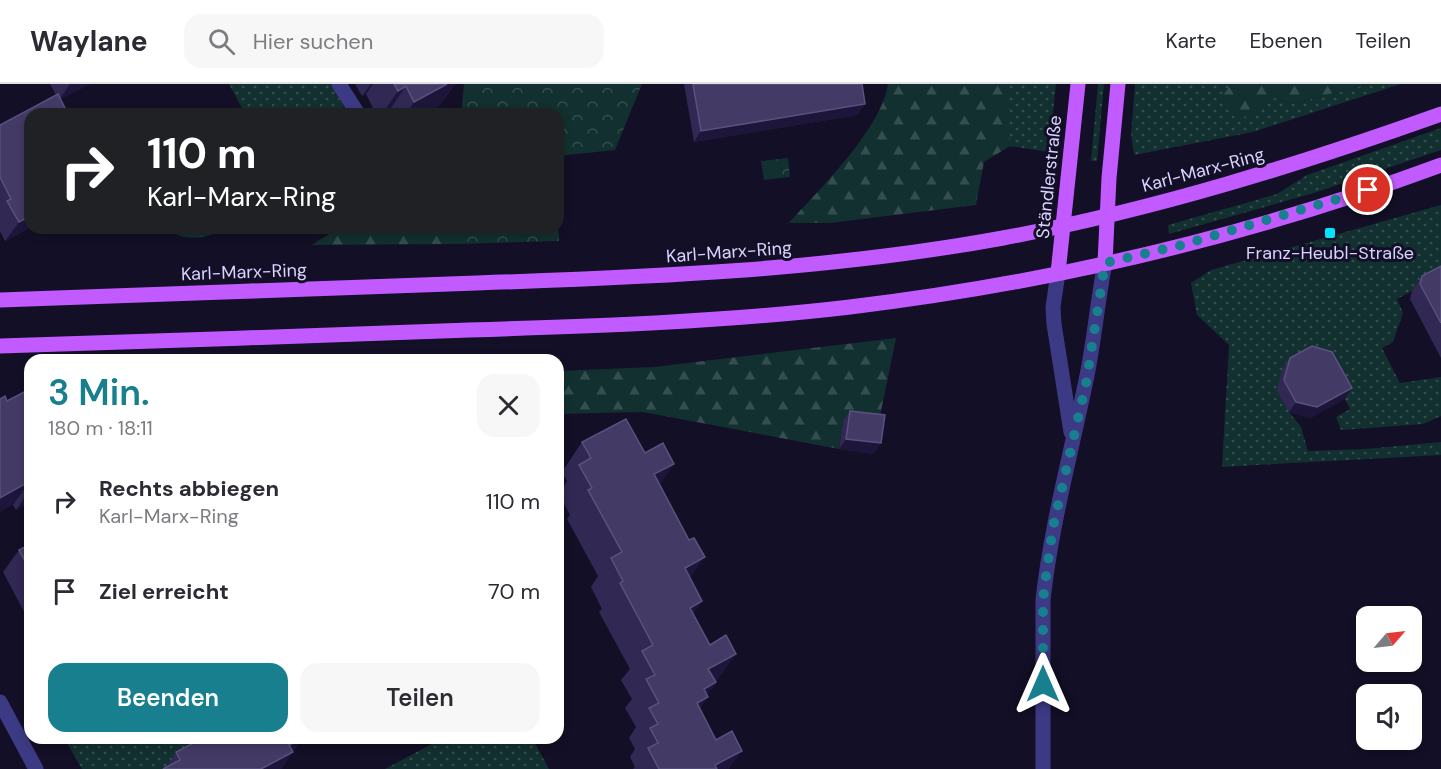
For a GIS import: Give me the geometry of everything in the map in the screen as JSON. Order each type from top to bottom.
[{"type":"main road","name":"Ständlerstraße","points":[[1058,273],[1078,84]]},
{"type":"main road","points":[[1105,263],[1106,215],[1118,84]]},
{"type":"main road","name":"Karl-Marx-Ring","points":[[0,300],[633,278],[794,267],[1004,238],[1106,215],[1287,168],[1441,114]]},
{"type":"main road","points":[[0,346],[702,322],[851,307],[1058,273],[1161,250],[1311,208],[1441,165]]},
{"type":"street","points":[[339,84],[354,108]]},
{"type":"street","points":[[1043,769],[1043,600],[1053,527],[1086,384],[1105,263]]},
{"type":"street","points":[[1058,273],[1053,307],[1054,324],[1072,438]]},
{"type":"street","points":[[0,702],[36,769]]},
{"type":"green space","points":[[229,84],[331,84],[345,108],[242,108]]},
{"type":"green space","points":[[464,84],[642,84],[615,150],[564,155],[564,108],[462,108]]},
{"type":"green space","points":[[888,84],[1010,84],[1010,146],[984,162],[976,205],[830,223],[789,223],[848,158],[862,139],[883,101]]},
{"type":"green space","points":[[1010,84],[1056,84],[1049,152],[1010,146]]},
{"type":"green space","points":[[1098,84],[1104,84],[1097,161],[1091,161]]},
{"type":"green space","points":[[1135,84],[1231,84],[1224,94],[1267,95],[1292,104],[1369,84],[1401,84],[1253,132],[1134,155],[1131,134]]},
{"type":"green space","points":[[1231,84],[1369,84],[1292,104],[1267,95],[1256,115],[1236,118],[1227,108],[1224,94]]},
{"type":"green space","points":[[1441,128],[1441,150],[1314,193],[1169,234],[1168,225],[1277,194],[1307,175]]},
{"type":"green space","points":[[788,158],[790,177],[764,180],[761,161]]},
{"type":"green space","points":[[1441,205],[1441,275],[1397,299],[1403,313],[1393,342],[1382,348],[1400,383],[1441,377],[1441,416],[1423,424],[1341,430],[1336,417],[1350,409],[1325,362],[1289,412],[1301,427],[1308,451],[1365,449],[1441,442],[1441,455],[1222,467],[1229,345],[1197,315],[1191,283],[1211,270]]},
{"type":"green space","points":[[175,234],[213,234],[195,238]]},
{"type":"green space","points":[[329,234],[459,234],[459,244],[312,245]]},
{"type":"green space","points":[[459,234],[559,234],[559,241],[459,244]]},
{"type":"green space","points":[[896,338],[878,426],[843,421],[839,449],[643,412],[564,414],[564,371],[654,367]]},
{"type":"green space","points":[[67,744],[219,744],[200,769],[82,769]]},
{"type":"green space","points":[[432,744],[535,744],[549,769],[385,769]]},
{"type":"building","points":[[394,84],[447,84],[414,102],[406,86],[398,91]]},
{"type":"building","points":[[693,84],[862,84],[865,104],[701,131]]},
{"type":"building","points":[[58,94],[65,108],[32,108]]},
{"type":"building","points":[[24,112],[24,219],[19,222],[7,201],[11,199],[0,177],[0,125]]},
{"type":"building","points":[[1441,266],[1441,323],[1420,284],[1422,276]]},
{"type":"building","points":[[1312,346],[1332,352],[1352,388],[1317,407],[1296,402],[1284,380],[1290,358]]},
{"type":"building","points":[[24,392],[24,484],[0,498],[0,399],[5,396],[7,401]]},
{"type":"building","points":[[850,411],[885,415],[881,443],[846,439]]},
{"type":"building","points":[[626,419],[645,453],[663,443],[674,464],[654,474],[689,540],[694,538],[705,557],[685,568],[702,601],[690,608],[710,645],[726,635],[736,654],[708,669],[716,682],[704,689],[708,697],[697,703],[716,740],[732,731],[742,751],[715,765],[717,769],[659,769],[648,748],[658,743],[650,728],[658,724],[649,708],[659,703],[646,679],[655,675],[642,651],[653,645],[620,583],[623,581],[611,558],[622,552],[588,490],[592,488],[579,465],[591,458],[582,442]]},
{"type":"building","points":[[24,547],[24,559],[19,550]]},
{"type":"building","points":[[191,744],[291,744],[289,745],[293,752],[261,769],[163,769],[180,760],[176,752]]},
{"type":"place","name":"Franz-Heubl-Straße","points":[[1330,233]]},
{"type":"route","points":[[1043,684],[1043,600],[1053,527],[1086,384],[1105,263],[1182,245],[1368,190]]}]
